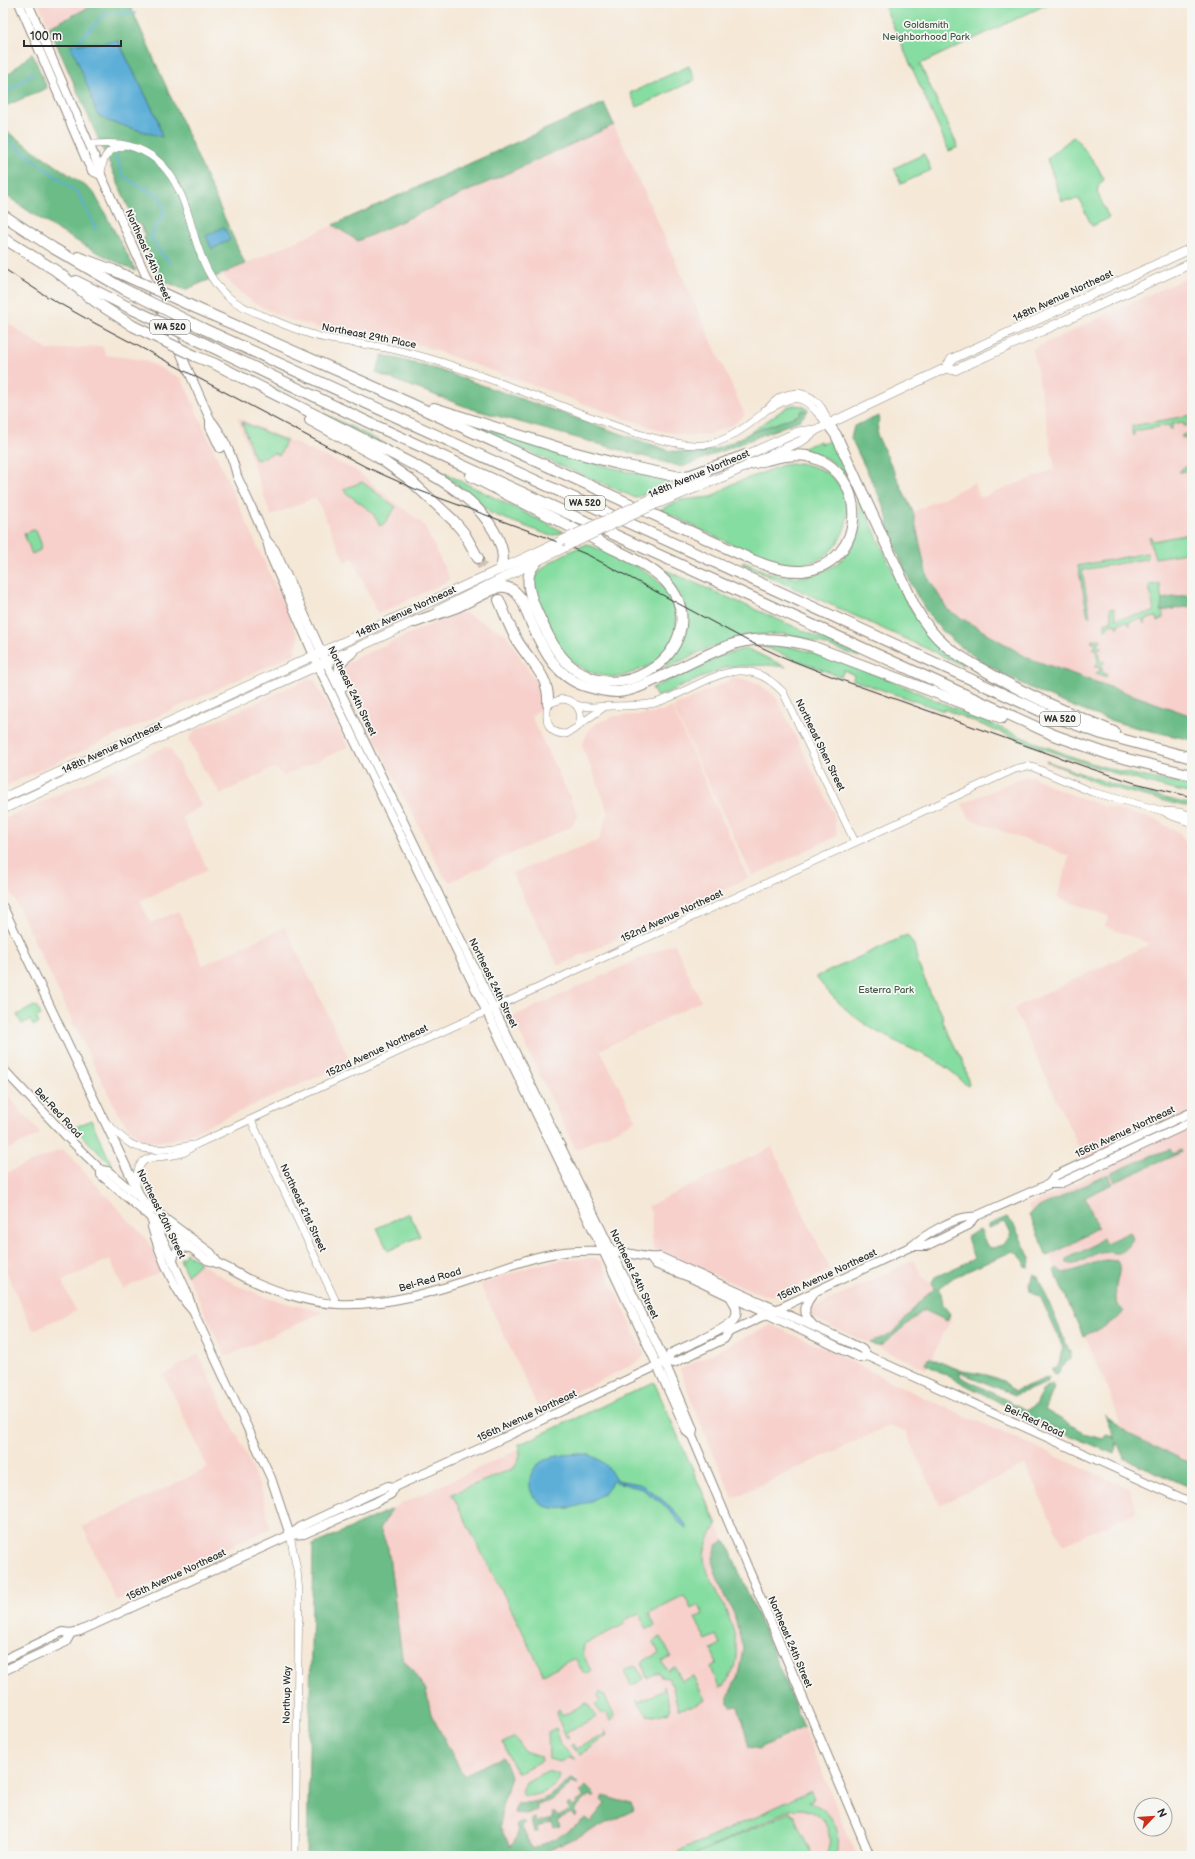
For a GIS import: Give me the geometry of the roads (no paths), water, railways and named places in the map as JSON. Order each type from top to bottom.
[{"type":"highway","name":"WA 520","points":[[3,215],[53,248],[124,289],[204,328],[1047,714],[1102,734],[1192,758]]},
{"type":"highway","name":"WA 520","points":[[3,238],[55,270],[128,307],[374,424],[1056,736],[1111,755],[1192,775]]},
{"type":"highway","points":[[53,248],[113,270],[370,385],[755,562],[777,569],[803,571],[815,568],[835,556],[849,539],[855,518],[850,491],[837,474],[827,465],[815,459],[797,455],[748,460],[684,477],[656,472],[545,444],[436,409],[370,385]]},
{"type":"highway","points":[[55,270],[96,302],[133,326],[423,470],[464,496],[477,508],[492,528],[499,542],[504,557],[500,569]]},
{"type":"highway","points":[[227,373],[389,464],[418,487],[454,521],[464,533],[478,558]]},
{"type":"highway","points":[[374,424],[406,444],[542,512],[656,574],[672,590],[679,607],[681,620],[680,632],[672,649],[658,665],[638,676],[624,681],[591,679],[578,673],[562,659],[556,650],[534,604],[528,580],[531,569],[538,560]]},
{"type":"highway","points":[[828,424],[836,435],[917,610],[926,625],[940,640],[957,654],[987,672],[1048,704],[1159,750]]},
{"type":"highway","points":[[415,622],[457,607],[498,587],[506,586],[520,596],[545,651],[556,668],[572,680],[582,685],[617,692],[638,688],[718,650],[738,643],[774,638],[812,646],[980,710],[1056,736]]},
{"type":"highway","points":[[499,600],[517,641],[543,676],[549,693],[548,704]]},
{"type":"main road","name":"Northeast 24th Street","points":[[19,3],[92,171],[101,175],[210,419],[216,426],[235,467],[237,476],[267,541],[271,557],[293,608],[318,654]]},
{"type":"main road","points":[[28,3],[101,175]]},
{"type":"main road","points":[[67,113],[71,117],[82,142],[89,144]]},
{"type":"main road","name":"148th Avenue Northeast","points":[[3,798],[500,569],[565,543],[748,460],[798,432],[816,430],[946,368],[952,360],[1192,248]]},
{"type":"main road","name":"148th Avenue Northeast","points":[[946,368],[955,370],[1192,263]]},
{"type":"main road","name":"Northeast 24th Street","points":[[267,541],[275,550],[303,611],[322,664],[395,822],[535,1093],[612,1252],[663,1363],[693,1429],[692,1436],[870,1856]]},
{"type":"main road","name":"148th Avenue Northeast","points":[[3,809],[415,622],[538,560],[565,543]]},
{"type":"main road","points":[[293,608],[303,611]]},
{"type":"main road","points":[[353,716],[339,675],[339,667],[340,662],[361,646]]},
{"type":"main road","name":"Northeast 24th Street","points":[[322,664],[353,716],[491,1010],[516,1070],[603,1251],[663,1363]]},
{"type":"main road","points":[[395,822],[404,822]]},
{"type":"main road","name":"Northeast 20th Street","points":[[3,907],[186,1290],[194,1313],[271,1478],[290,1535]]},
{"type":"main road","name":"Bel-Red Road","points":[[3,1069],[70,1140],[101,1170],[102,1175],[150,1217],[207,1260],[218,1262],[248,1279],[282,1293],[337,1304],[365,1304],[395,1300],[444,1287],[511,1264],[568,1251],[603,1251],[651,1259],[660,1258],[776,1309],[862,1349],[868,1356],[1192,1503]]},
{"type":"main road","points":[[516,1070],[535,1093]]},
{"type":"main road","name":"156th Avenue Northeast","points":[[1049,1184],[1055,1176],[1192,1112]]},
{"type":"main road","points":[[538,1115],[555,1134]]},
{"type":"main road","name":"156th Avenue Northeast","points":[[3,1660],[62,1632],[71,1633],[80,1631],[290,1535],[302,1526],[388,1486],[394,1487],[482,1448],[663,1363],[671,1353],[815,1292],[912,1246],[924,1236],[966,1216],[974,1217],[1049,1184],[1059,1184],[1192,1122]]},
{"type":"main road","name":"Bel-Red Road","points":[[101,1170],[108,1171],[168,1222],[211,1252],[218,1262]]},
{"type":"main road","points":[[150,1217],[156,1242],[183,1301],[194,1313]]},
{"type":"main road","points":[[173,1262],[175,1253],[178,1249],[182,1247],[190,1248]]},
{"type":"main road","name":"Bel-Red Road","points":[[651,1259],[655,1264],[689,1277],[860,1358],[868,1356]]},
{"type":"main road","points":[[815,1292],[806,1302],[804,1311],[807,1320],[817,1328]]},
{"type":"main road","points":[[724,1331],[736,1316],[736,1308],[732,1298]]},
{"type":"main road","name":"156th Avenue Northeast","points":[[3,1671],[66,1642],[71,1633]]},
{"type":"street","name":"Northeast 29th Place","points":[[89,144],[121,144],[128,146],[153,157],[164,166],[172,176],[186,207],[206,269],[224,293],[237,304],[285,325],[322,338],[399,350],[447,364],[627,430],[675,444],[698,446],[713,443],[740,430],[766,410],[770,404],[783,396],[792,394],[805,394],[816,401],[824,409],[828,424]]},
{"type":"street","points":[[101,175],[104,159],[107,154],[115,148],[128,146]]},
{"type":"street","name":"Northeast Shen Street","points":[[605,707],[632,706],[655,702],[721,673],[735,671],[750,672],[768,679],[776,684],[783,692],[791,706],[855,842]]},
{"type":"street","points":[[556,700],[567,700],[588,708],[605,707],[579,725],[572,732],[566,734],[556,732],[551,729],[546,719],[548,704],[556,700]]},
{"type":"street","points":[[577,705],[581,715],[579,725]]},
{"type":"street","name":"152nd Avenue Northeast","points":[[136,1187],[136,1173],[143,1161],[154,1156],[186,1152],[196,1145],[973,787],[1022,767],[1035,768],[1092,792],[1163,811],[1180,812],[1192,816]]},
{"type":"street","name":"152nd Avenue Northeast","points":[[1163,811],[1169,815],[1192,823]]},
{"type":"street","points":[[104,1120],[127,1141],[137,1146],[159,1149],[196,1145]]},
{"type":"street","name":"Northeast 21st Street","points":[[251,1120],[337,1304]]},
{"type":"street","name":"Northup Way","points":[[290,1535],[297,1570],[299,1593],[295,1856]]},
{"type":"water","points":[[118,41],[157,118],[162,137],[108,121],[97,114],[71,45]]},
{"type":"water","points":[[224,227],[230,240],[212,249],[206,236]]},
{"type":"water","points":[[588,1454],[604,1464],[610,1470],[615,1479],[639,1484],[659,1497],[668,1504],[681,1519],[686,1525],[687,1530],[663,1504],[642,1489],[612,1481],[606,1491],[601,1495],[582,1505],[562,1509],[544,1506],[537,1501],[530,1488],[530,1480],[536,1466],[543,1461],[554,1457]]},
{"type":"waterway","points":[[151,7],[160,3]]},
{"type":"waterway","points":[[70,50],[105,14],[135,13]]},
{"type":"waterway","points":[[3,95],[33,73]]},
{"type":"waterway","points":[[3,137],[78,193],[96,229]]},
{"type":"waterway","points":[[116,156],[123,176],[138,186],[159,195],[165,211],[151,236],[159,250],[170,263]]},
{"type":"tunnel","points":[[478,558],[499,600]]},
{"type":"tram line","points":[[3,268],[46,296],[87,319],[366,467],[415,489],[543,536],[588,555],[746,640],[778,655],[836,678],[1089,768],[1135,783],[1192,797]]},
{"type":"park label","name":"Goldsmith Neighborhood Park","points":[[926,30]]},
{"type":"park label","name":"Esterra Park","points":[[886,990]]}]
